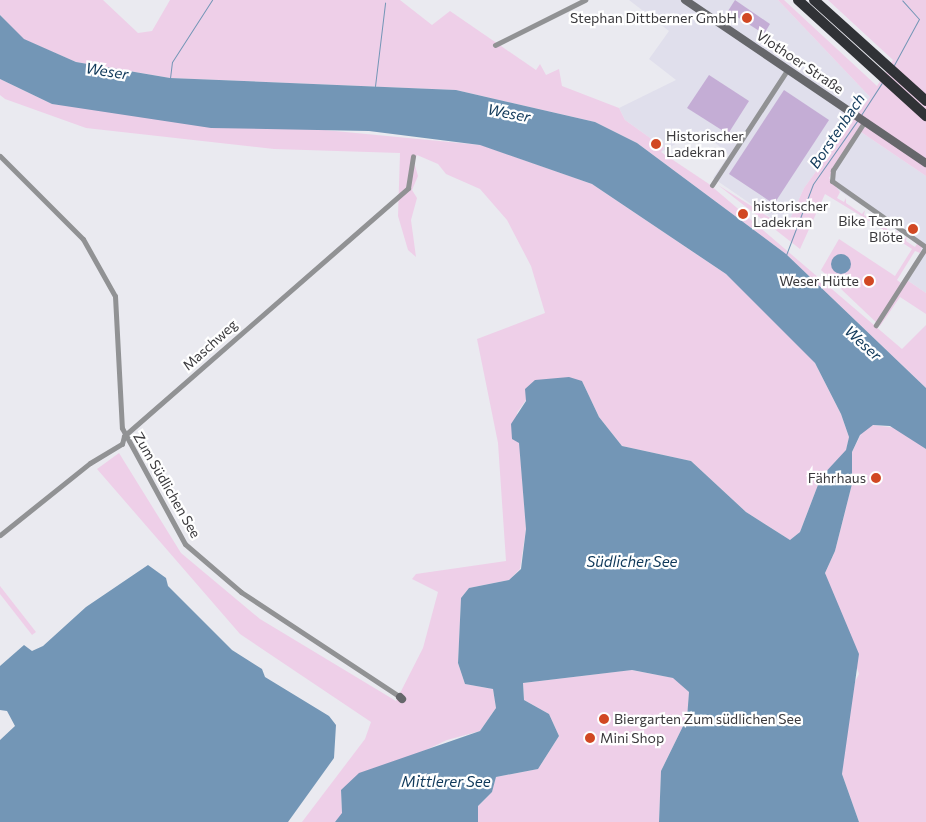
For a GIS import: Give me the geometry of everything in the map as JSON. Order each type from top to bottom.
[{"type":"highway","points":[[798,0],[884,80],[926,116]]},
{"type":"highway","points":[[814,0],[926,101]]},
{"type":"main road","name":"Vlothoer Straße","points":[[686,0],[926,163]]},
{"type":"main road","name":"Vlothoer Straße","points":[[901,145],[926,157]]},
{"type":"street","points":[[495,45],[585,0]]},
{"type":"street","points":[[712,185],[788,69]]},
{"type":"street","points":[[865,121],[833,170],[832,181],[926,247],[876,325]]},
{"type":"street","name":"Zum Südlichen See","points":[[0,156],[83,239],[115,296],[120,314],[120,420],[124,436],[184,544],[208,568],[401,698]]},
{"type":"street","name":"Maschweg","points":[[0,535],[90,463],[122,444],[124,436],[408,188],[413,156]]},
{"type":"shaded area","points":[[0,0],[103,0],[138,33],[152,31],[170,0],[400,0],[432,25],[450,11],[536,70],[540,64],[546,75],[559,69],[562,86],[619,108],[625,120],[664,148],[661,152],[709,184],[902,349],[926,325],[926,388],[786,254],[637,143],[595,122],[456,90],[170,78],[76,62],[23,39],[0,15]]},
{"type":"shaded area","points":[[629,0],[778,0],[870,97],[804,188],[786,228],[713,178],[729,155],[701,130],[661,152],[664,148],[625,120],[619,108],[676,80],[649,59],[669,31]]},
{"type":"shaded area","points":[[778,0],[784,0],[877,86],[893,60],[828,0],[926,0],[926,176],[858,130],[829,178],[840,192],[837,198],[844,202],[846,198],[846,203],[862,214],[865,210],[864,215],[872,220],[875,216],[874,221],[882,226],[885,222],[885,228],[888,224],[887,229],[895,234],[898,230],[897,235],[904,240],[907,236],[906,241],[915,247],[918,242],[922,247],[920,253],[915,251],[897,280],[901,283],[904,278],[926,293],[926,314],[900,297],[880,326],[821,270],[839,239],[895,276],[912,249],[863,217],[825,194],[800,249],[718,185],[786,228],[804,188],[870,97]]},
{"type":"shaded area","points":[[0,79],[52,104],[481,145],[592,184],[726,274],[796,340],[815,363],[841,414],[849,437],[846,451],[821,477],[800,532],[790,540],[746,512],[691,461],[622,446],[599,417],[582,381],[526,400],[517,413],[526,529],[520,569],[509,580],[469,588],[461,598],[458,663],[465,684],[493,689],[496,708],[480,731],[447,740],[341,790],[342,814],[335,822],[302,822],[365,739],[371,722],[240,634],[97,469],[119,453],[181,553],[260,619],[396,701],[423,648],[438,592],[412,579],[416,574],[506,561],[498,443],[477,339],[545,313],[531,266],[507,220],[480,189],[446,174],[438,164],[417,155],[414,162],[418,176],[412,190],[417,198],[411,220],[416,257],[408,250],[398,216],[400,153],[274,149],[86,128],[5,99],[0,95]]},
{"type":"shaded area","points":[[858,130],[926,176],[926,293],[904,278],[922,250],[920,243],[832,186],[830,170]]},
{"type":"shaded area","points":[[873,425],[897,428],[926,449],[926,822],[859,822],[842,774],[850,691],[859,674],[825,573],[835,551],[852,484],[852,452],[863,430]]},
{"type":"shaded area","points":[[0,586],[36,632],[32,635],[0,594]]},
{"type":"shaded area","points":[[631,670],[674,678],[689,692],[687,718],[661,771],[659,822],[478,822],[478,806],[492,792],[496,777],[538,769],[559,736],[549,714],[524,700],[523,683]]},
{"type":"water","points":[[0,15],[24,39],[76,62],[170,78],[456,90],[595,122],[637,143],[786,254],[926,388],[926,449],[890,426],[873,425],[860,435],[852,452],[852,484],[835,551],[825,573],[859,654],[842,774],[859,822],[659,822],[661,771],[687,718],[689,692],[673,678],[632,670],[523,683],[524,700],[549,714],[559,736],[538,769],[496,777],[492,792],[478,806],[478,822],[335,822],[342,813],[341,790],[359,773],[480,731],[496,708],[493,689],[465,684],[458,663],[461,598],[469,588],[509,580],[521,569],[526,529],[519,443],[512,439],[511,424],[526,401],[525,389],[535,380],[569,377],[582,381],[599,417],[622,446],[691,461],[746,512],[790,540],[800,532],[821,477],[846,450],[849,437],[841,414],[815,363],[726,274],[592,184],[480,145],[369,131],[211,128],[52,104],[0,79]]},
{"type":"water","points":[[841,254],[848,257],[851,264],[848,271],[841,274],[834,271],[831,264],[834,257]]},
{"type":"water","points":[[148,565],[166,578],[168,586],[232,650],[262,669],[265,677],[329,716],[336,725],[334,758],[288,822],[0,822],[0,740],[15,726],[7,711],[0,710],[0,666],[24,645],[32,651],[43,646],[86,607]]},
{"type":"building","name":"Stephan Dittberner GmbH","points":[[735,0],[770,24],[764,34],[728,11]]},
{"type":"building","points":[[709,75],[749,101],[728,134],[687,108]]},
{"type":"building","points":[[784,90],[829,120],[774,204],[729,174]]},
{"type":"waterway","points":[[170,78],[172,62],[212,0]]},
{"type":"waterway","name":"Borstenbach","points":[[894,65],[919,19],[902,0]]},
{"type":"waterway","points":[[375,86],[385,3]]},
{"type":"waterway","name":"Borstenbach","points":[[861,115],[882,83]]},
{"type":"waterway","name":"Borstenbach","points":[[786,255],[813,184],[857,121]]},
{"type":"place","name":"Stephan Dittberner GmbH","points":[[747,18]]},
{"type":"place","name":"Historischer Ladekran","points":[[656,144]]},
{"type":"place","name":"historischer Ladekran","points":[[743,214]]},
{"type":"place","name":"Bike Team Blöte","points":[[913,229]]},
{"type":"place","name":"Weser Hütte","points":[[869,281]]},
{"type":"place","name":"Fährhaus","points":[[876,478]]},
{"type":"place","name":"Biergarten Zum südlichen See","points":[[604,719]]},
{"type":"place","name":"Mini Shop","points":[[590,738]]},
{"type":"water label","name":"Weser","points":[[107,71]]},
{"type":"water label","name":"Weser","points":[[509,113]]},
{"type":"water label","name":"Weser","points":[[863,343]]},
{"type":"water label","name":"Südlicher See","points":[[632,562]]},
{"type":"water label","name":"Mittlerer See","points":[[446,782]]}]
